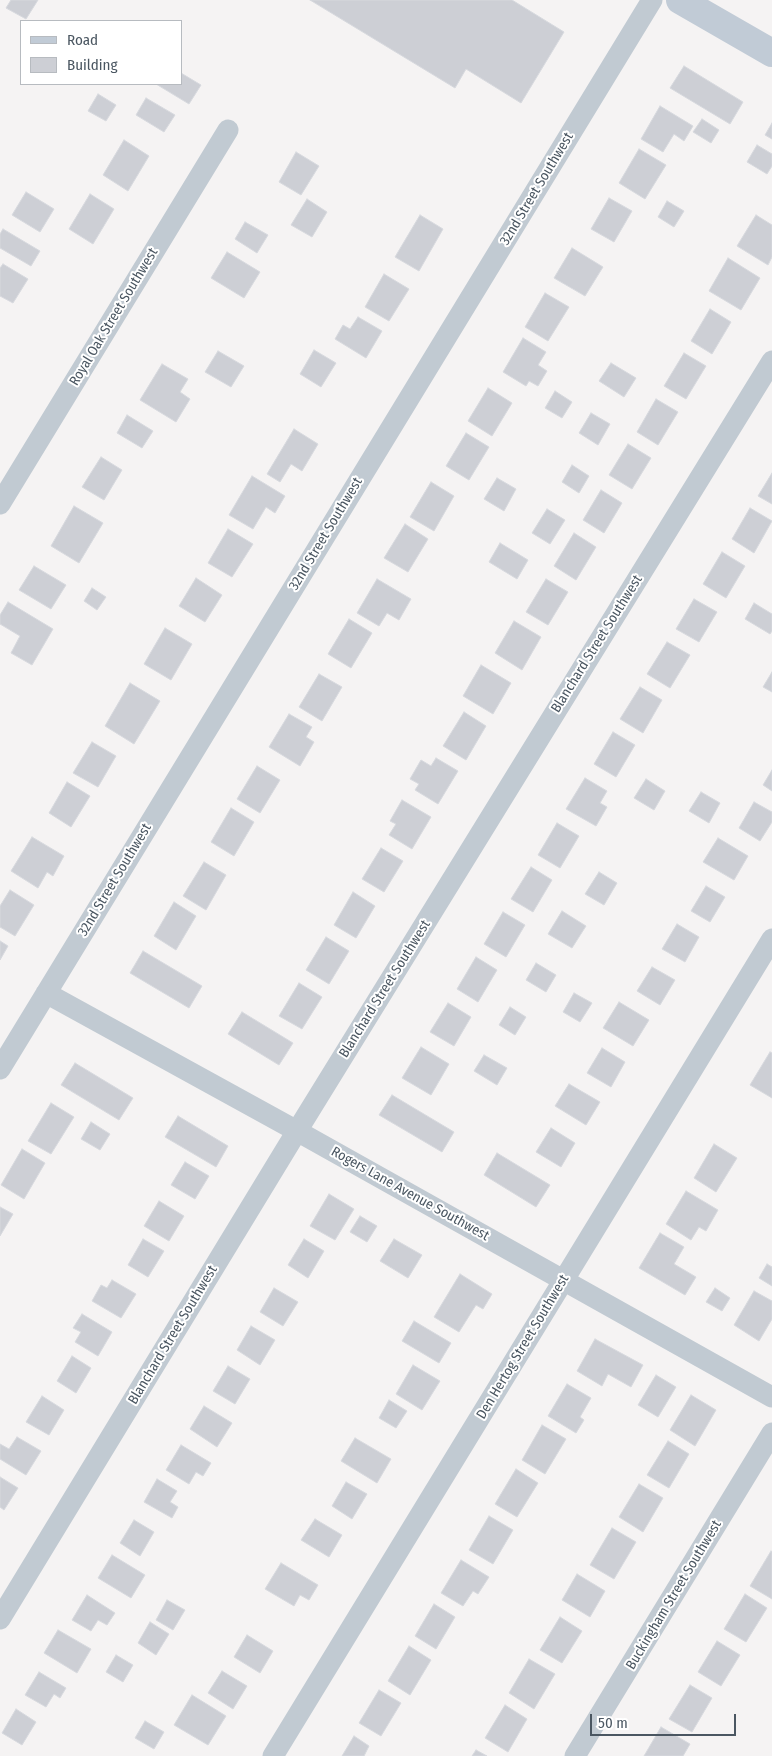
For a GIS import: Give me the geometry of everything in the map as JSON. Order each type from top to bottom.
[{"type":"street","name":"32nd Street Southwest","points":[[0,1069],[652,0]]},
{"type":"street","points":[[680,0],[772,52]]},
{"type":"street","name":"Royal Oak Street Southwest","points":[[0,504],[228,130]]},
{"type":"street","name":"Blanchard Street Southwest","points":[[0,1620],[297,1131],[772,360]]},
{"type":"street","name":"Den Hertog Street Southwest","points":[[273,1756],[772,939]]},
{"type":"street","name":"Rogers Lane Avenue Southwest","points":[[46,993],[772,1397]]},
{"type":"street","name":"Buckingham Street Southwest","points":[[575,1756],[772,1433]]},
{"type":"building","points":[[11,0],[38,0],[26,19],[6,8]]},
{"type":"building","points":[[310,0],[512,0],[564,32],[521,103],[466,69],[455,88]]},
{"type":"building","points":[[684,66],[743,102],[730,124],[670,88]]},
{"type":"building","points":[[182,74],[201,85],[189,104],[158,85],[182,85]]},
{"type":"building","points":[[98,94],[116,105],[106,121],[88,111]]},
{"type":"building","points":[[146,98],[175,115],[164,132],[136,115]]},
{"type":"building","points":[[660,106],[693,126],[684,141],[674,134],[663,152],[641,139]]},
{"type":"building","points":[[702,119],[719,130],[711,143],[693,132]]},
{"type":"building","points":[[772,123],[772,139],[765,135]]},
{"type":"building","points":[[124,140],[149,156],[128,191],[103,175]]},
{"type":"building","points":[[757,145],[772,154],[772,166],[767,174],[747,162]]},
{"type":"building","points":[[639,149],[666,165],[645,199],[619,183]]},
{"type":"building","points":[[296,152],[319,166],[301,195],[279,182]]},
{"type":"building","points":[[26,192],[54,209],[40,232],[12,215]]},
{"type":"building","points":[[90,194],[114,209],[93,244],[69,229]]},
{"type":"building","points":[[609,198],[632,211],[614,242],[591,229]]},
{"type":"building","points":[[307,199],[327,212],[312,237],[291,225]]},
{"type":"building","points":[[667,201],[684,211],[674,227],[658,217]]},
{"type":"building","points":[[420,215],[443,229],[419,271],[395,257]]},
{"type":"building","points":[[756,215],[772,225],[772,257],[768,265],[737,246]]},
{"type":"building","points":[[245,222],[268,235],[257,253],[235,239]]},
{"type":"building","points":[[3,229],[40,251],[31,266],[0,248],[0,234]]},
{"type":"building","points":[[572,248],[603,267],[585,296],[554,278]]},
{"type":"building","points":[[227,252],[260,272],[244,298],[211,278]]},
{"type":"building","points":[[728,258],[760,278],[741,310],[709,291]]},
{"type":"building","points":[[3,264],[28,279],[13,303],[0,296],[0,268]]},
{"type":"building","points":[[384,274],[409,289],[389,321],[365,307]]},
{"type":"building","points":[[545,293],[569,307],[548,341],[525,327]]},
{"type":"building","points":[[710,309],[731,322],[712,354],[691,341]]},
{"type":"building","points":[[358,317],[382,331],[366,358],[335,339],[343,325],[350,329]]},
{"type":"building","points":[[523,338],[546,352],[538,365],[547,371],[538,386],[529,381],[526,386],[503,372]]},
{"type":"building","points":[[314,350],[336,363],[321,387],[300,374]]},
{"type":"building","points":[[218,351],[244,366],[231,387],[205,372]]},
{"type":"building","points":[[684,353],[706,366],[686,399],[664,386]]},
{"type":"building","points":[[611,363],[636,378],[624,397],[599,381]]},
{"type":"building","points":[[162,364],[188,379],[180,392],[190,399],[176,422],[140,400]]},
{"type":"building","points":[[488,388],[512,403],[492,436],[468,421]]},
{"type":"building","points":[[555,391],[572,402],[562,418],[545,408]]},
{"type":"building","points":[[656,399],[678,412],[658,445],[637,432]]},
{"type":"building","points":[[591,413],[610,424],[598,445],[579,433]]},
{"type":"building","points":[[127,415],[153,431],[142,448],[117,433]]},
{"type":"building","points":[[294,429],[318,444],[302,471],[291,464],[280,482],[267,474]]},
{"type":"building","points":[[466,433],[489,447],[469,480],[446,466]]},
{"type":"building","points":[[628,444],[651,458],[632,489],[609,475]]},
{"type":"building","points":[[101,457],[122,470],[104,500],[82,487]]},
{"type":"building","points":[[572,465],[589,476],[579,493],[562,482]]},
{"type":"building","points":[[772,473],[772,504],[758,496]]},
{"type":"building","points":[[252,476],[285,496],[275,513],[266,507],[253,529],[229,515]]},
{"type":"building","points":[[497,478],[516,489],[504,511],[484,499]]},
{"type":"building","points":[[431,482],[454,496],[434,531],[410,517]]},
{"type":"building","points":[[601,490],[622,503],[604,533],[583,520]]},
{"type":"building","points":[[74,506],[103,523],[79,563],[51,546]]},
{"type":"building","points":[[750,508],[772,521],[754,553],[732,539]]},
{"type":"building","points":[[547,509],[565,520],[550,544],[532,533]]},
{"type":"building","points":[[405,524],[428,539],[408,572],[384,558]]},
{"type":"building","points":[[228,529],[253,544],[232,577],[208,563]]},
{"type":"building","points":[[574,533],[596,547],[576,580],[554,566]]},
{"type":"building","points":[[500,543],[528,560],[517,579],[489,562]]},
{"type":"building","points":[[722,552],[745,566],[726,598],[703,584]]},
{"type":"building","points":[[34,566],[66,585],[51,609],[19,590]]},
{"type":"building","points":[[196,578],[222,595],[205,622],[179,606]]},
{"type":"building","points":[[377,579],[411,599],[399,620],[387,613],[379,626],[357,613]]},
{"type":"building","points":[[546,579],[568,592],[548,625],[526,612]]},
{"type":"building","points":[[92,588],[106,597],[97,610],[84,601]]},
{"type":"building","points":[[694,599],[717,612],[699,642],[676,629]]},
{"type":"building","points":[[8,602],[53,629],[32,665],[11,653],[20,636],[0,624],[0,615]]},
{"type":"building","points":[[754,603],[772,614],[772,631],[770,634],[745,619]]},
{"type":"building","points":[[349,619],[372,633],[351,668],[328,654]]},
{"type":"building","points":[[514,621],[541,637],[522,670],[495,653]]},
{"type":"building","points":[[165,628],[192,644],[171,680],[144,664]]},
{"type":"building","points":[[667,642],[690,655],[670,688],[647,674]]},
{"type":"building","points":[[481,665],[511,683],[493,714],[463,696]]},
{"type":"building","points":[[772,672],[772,692],[763,687]]},
{"type":"building","points":[[319,674],[342,687],[322,721],[299,707]]},
{"type":"building","points":[[130,683],[160,701],[134,744],[105,726]]},
{"type":"building","points":[[640,687],[662,700],[643,733],[620,719]]},
{"type":"building","points":[[464,712],[486,726],[466,760],[443,746]]},
{"type":"building","points":[[289,714],[312,727],[306,737],[314,742],[300,766],[269,747]]},
{"type":"building","points":[[613,732],[635,745],[616,777],[594,764]]},
{"type":"building","points":[[92,742],[116,756],[98,787],[73,773]]},
{"type":"building","points":[[436,758],[458,771],[438,804],[415,790],[419,784],[410,779],[421,760],[431,766]]},
{"type":"building","points":[[257,766],[280,780],[260,813],[237,799]]},
{"type":"building","points":[[772,770],[772,791],[763,785]]},
{"type":"building","points":[[585,778],[607,791],[600,803],[607,807],[596,826],[566,809]]},
{"type":"building","points":[[646,779],[665,791],[654,810],[634,798]]},
{"type":"building","points":[[67,782],[90,796],[71,827],[49,813]]},
{"type":"building","points":[[701,792],[720,803],[709,823],[689,811]]},
{"type":"building","points":[[402,800],[431,817],[412,849],[389,835],[396,824],[390,821]]},
{"type":"building","points":[[754,802],[772,812],[772,822],[760,841],[739,828]]},
{"type":"building","points":[[231,808],[254,822],[234,856],[211,842]]},
{"type":"building","points":[[557,823],[579,836],[560,868],[538,855]]},
{"type":"building","points":[[32,837],[64,856],[53,876],[47,872],[38,888],[11,871]]},
{"type":"building","points":[[718,838],[748,856],[734,880],[703,862]]},
{"type":"building","points":[[381,848],[403,861],[384,892],[362,879]]},
{"type":"building","points":[[204,862],[226,875],[206,910],[183,896]]},
{"type":"building","points":[[531,867],[552,880],[533,912],[511,899]]},
{"type":"building","points":[[599,872],[617,883],[604,905],[585,894]]},
{"type":"building","points":[[706,886],[725,897],[710,922],[691,911]]},
{"type":"building","points":[[10,890],[34,905],[15,936],[0,927],[0,906]]},
{"type":"building","points":[[353,892],[375,906],[356,938],[334,925]]},
{"type":"building","points":[[174,902],[196,916],[176,950],[154,936]]},
{"type":"building","points":[[562,911],[586,926],[572,948],[548,934]]},
{"type":"building","points":[[503,912],[525,925],[506,957],[484,944]]},
{"type":"building","points":[[677,924],[699,937],[685,962],[662,949]]},
{"type":"building","points":[[326,937],[349,951],[329,984],[306,970]]},
{"type":"building","points":[[0,941],[8,946],[0,960]]},
{"type":"building","points":[[143,951],[202,986],[189,1008],[130,973]]},
{"type":"building","points":[[476,957],[497,970],[478,1002],[457,989]]},
{"type":"building","points":[[536,963],[556,975],[546,992],[526,980]]},
{"type":"building","points":[[652,967],[675,980],[660,1005],[637,991]]},
{"type":"building","points":[[299,983],[322,997],[302,1029],[279,1016]]},
{"type":"building","points":[[574,993],[592,1003],[580,1022],[563,1012]]},
{"type":"building","points":[[619,1002],[649,1020],[633,1046],[603,1028]]},
{"type":"building","points":[[448,1003],[471,1017],[454,1046],[430,1032]]},
{"type":"building","points":[[510,1007],[526,1017],[515,1035],[499,1025]]},
{"type":"building","points":[[242,1012],[293,1043],[279,1065],[228,1034]]},
{"type":"building","points":[[421,1047],[449,1064],[431,1095],[402,1078]]},
{"type":"building","points":[[602,1048],[625,1062],[611,1087],[587,1073]]},
{"type":"building","points":[[770,1052],[772,1053],[772,1098],[750,1085]]},
{"type":"building","points":[[484,1055],[507,1068],[497,1085],[474,1071]]},
{"type":"building","points":[[75,1063],[133,1098],[119,1120],[61,1085]]},
{"type":"building","points":[[569,1084],[600,1102],[586,1125],[555,1106]]},
{"type":"building","points":[[392,1095],[454,1132],[442,1152],[379,1115]]},
{"type":"building","points":[[51,1103],[74,1117],[51,1154],[28,1141]]},
{"type":"building","points":[[178,1116],[228,1146],[216,1167],[165,1137]]},
{"type":"building","points":[[91,1122],[110,1134],[100,1150],[81,1139]]},
{"type":"building","points":[[551,1128],[575,1143],[561,1167],[536,1152]]},
{"type":"building","points":[[714,1144],[737,1158],[716,1192],[694,1178]]},
{"type":"building","points":[[22,1149],[45,1163],[24,1199],[1,1185]]},
{"type":"building","points":[[497,1153],[550,1185],[536,1207],[484,1175]]},
{"type":"building","points":[[185,1162],[209,1176],[195,1199],[171,1185]]},
{"type":"building","points":[[686,1191],[718,1210],[706,1231],[699,1227],[691,1240],[666,1224]]},
{"type":"building","points":[[329,1194],[354,1209],[335,1240],[310,1226]]},
{"type":"building","points":[[159,1201],[184,1216],[169,1241],[144,1226]]},
{"type":"building","points":[[0,1207],[13,1214],[0,1236]]},
{"type":"building","points":[[360,1216],[377,1226],[367,1242],[350,1232]]},
{"type":"building","points":[[660,1233],[684,1247],[674,1264],[696,1277],[685,1295],[639,1268]]},
{"type":"building","points":[[143,1239],[164,1251],[148,1277],[128,1265]]},
{"type":"building","points":[[304,1239],[324,1251],[308,1278],[288,1265]]},
{"type":"building","points":[[394,1239],[422,1255],[408,1278],[380,1261]]},
{"type":"building","points":[[767,1264],[772,1267],[772,1286],[759,1278]]},
{"type":"building","points":[[460,1274],[492,1294],[483,1309],[476,1305],[459,1332],[434,1317]]},
{"type":"building","points":[[112,1280],[136,1294],[121,1318],[92,1301],[101,1285],[107,1288]]},
{"type":"building","points":[[274,1288],[298,1302],[283,1326],[260,1312]]},
{"type":"building","points":[[715,1288],[730,1298],[722,1311],[706,1302]]},
{"type":"building","points":[[754,1291],[772,1301],[772,1319],[759,1341],[734,1325]]},
{"type":"building","points":[[82,1314],[112,1332],[98,1356],[75,1342],[81,1332],[73,1328]]},
{"type":"building","points":[[414,1321],[451,1343],[439,1363],[402,1341]]},
{"type":"building","points":[[251,1326],[275,1340],[260,1365],[237,1350]]},
{"type":"building","points":[[595,1339],[643,1365],[631,1387],[608,1374],[602,1386],[577,1371]]},
{"type":"building","points":[[72,1356],[91,1368],[76,1393],[57,1381]]},
{"type":"building","points":[[413,1365],[440,1381],[422,1410],[396,1394]]},
{"type":"building","points":[[228,1366],[250,1379],[235,1404],[213,1391]]},
{"type":"building","points":[[656,1375],[676,1387],[658,1417],[638,1405]]},
{"type":"building","points":[[567,1384],[591,1398],[580,1417],[584,1420],[576,1433],[548,1416]]},
{"type":"building","points":[[691,1395],[716,1410],[695,1446],[670,1430]]},
{"type":"building","points":[[42,1396],[64,1410],[49,1435],[26,1422]]},
{"type":"building","points":[[389,1400],[407,1411],[396,1428],[379,1418]]},
{"type":"building","points":[[204,1406],[232,1423],[217,1447],[190,1429]]},
{"type":"building","points":[[542,1425],[566,1439],[545,1474],[522,1460]]},
{"type":"building","points":[[17,1437],[41,1451],[26,1475],[0,1459],[0,1444],[9,1449]]},
{"type":"building","points":[[355,1438],[391,1459],[377,1483],[341,1461]]},
{"type":"building","points":[[668,1441],[689,1454],[669,1488],[647,1475]]},
{"type":"building","points":[[181,1445],[211,1463],[203,1476],[196,1472],[189,1484],[166,1470]]},
{"type":"building","points":[[516,1469],[538,1483],[517,1517],[495,1504]]},
{"type":"building","points":[[0,1477],[18,1488],[4,1510],[0,1507]]},
{"type":"building","points":[[157,1479],[177,1491],[170,1502],[178,1507],[172,1518],[144,1502]]},
{"type":"building","points":[[346,1482],[367,1494],[352,1519],[332,1506]]},
{"type":"building","points":[[639,1484],[663,1498],[643,1532],[619,1517]]},
{"type":"building","points":[[489,1516],[513,1530],[493,1564],[469,1550]]},
{"type":"building","points":[[315,1519],[342,1535],[329,1557],[301,1540]]},
{"type":"building","points":[[134,1520],[154,1532],[140,1556],[120,1543]]},
{"type":"building","points":[[612,1528],[636,1542],[614,1579],[590,1565]]},
{"type":"building","points":[[772,1552],[772,1599],[750,1586]]},
{"type":"building","points":[[112,1555],[145,1575],[131,1598],[98,1578]]},
{"type":"building","points":[[461,1560],[489,1577],[478,1594],[473,1591],[463,1606],[441,1593]]},
{"type":"building","points":[[281,1563],[318,1585],[309,1600],[300,1595],[294,1606],[265,1589]]},
{"type":"building","points":[[577,1574],[605,1591],[590,1617],[562,1600]]},
{"type":"building","points":[[745,1594],[767,1608],[746,1642],[724,1629]]},
{"type":"building","points":[[87,1595],[115,1613],[107,1625],[98,1620],[91,1631],[72,1620]]},
{"type":"building","points":[[167,1600],[185,1610],[173,1630],[156,1620]]},
{"type":"building","points":[[434,1604],[455,1617],[436,1649],[415,1636]]},
{"type":"building","points":[[560,1617],[582,1631],[562,1663],[540,1650]]},
{"type":"building","points":[[150,1622],[169,1634],[156,1655],[138,1643]]},
{"type":"building","points":[[58,1630],[91,1649],[77,1673],[44,1653]]},
{"type":"building","points":[[247,1635],[273,1651],[260,1673],[234,1657]]},
{"type":"building","points":[[717,1641],[740,1655],[721,1686],[698,1672]]},
{"type":"building","points":[[409,1646],[431,1660],[410,1695],[388,1681]]},
{"type":"building","points":[[116,1655],[133,1665],[123,1682],[106,1672]]},
{"type":"building","points":[[529,1659],[555,1674],[534,1709],[509,1693]]},
{"type":"building","points":[[222,1671],[247,1686],[233,1709],[208,1693]]},
{"type":"building","points":[[39,1672],[66,1688],[60,1698],[54,1694],[46,1707],[25,1695]]},
{"type":"building","points":[[690,1685],[712,1698],[692,1732],[669,1719]]},
{"type":"building","points":[[379,1690],[401,1703],[381,1736],[359,1723]]},
{"type":"building","points":[[192,1695],[226,1716],[208,1745],[174,1725]]},
{"type":"building","points":[[505,1705],[527,1719],[508,1752],[485,1738]]},
{"type":"building","points":[[16,1709],[36,1722],[22,1745],[2,1733]]},
{"type":"building","points":[[145,1721],[164,1732],[154,1749],[135,1738]]},
{"type":"building","points":[[661,1727],[690,1744],[683,1756],[644,1756]]},
{"type":"building","points":[[354,1736],[369,1746],[364,1756],[342,1756]]},
{"type":"building","points":[[476,1750],[487,1756],[472,1756]]}]
